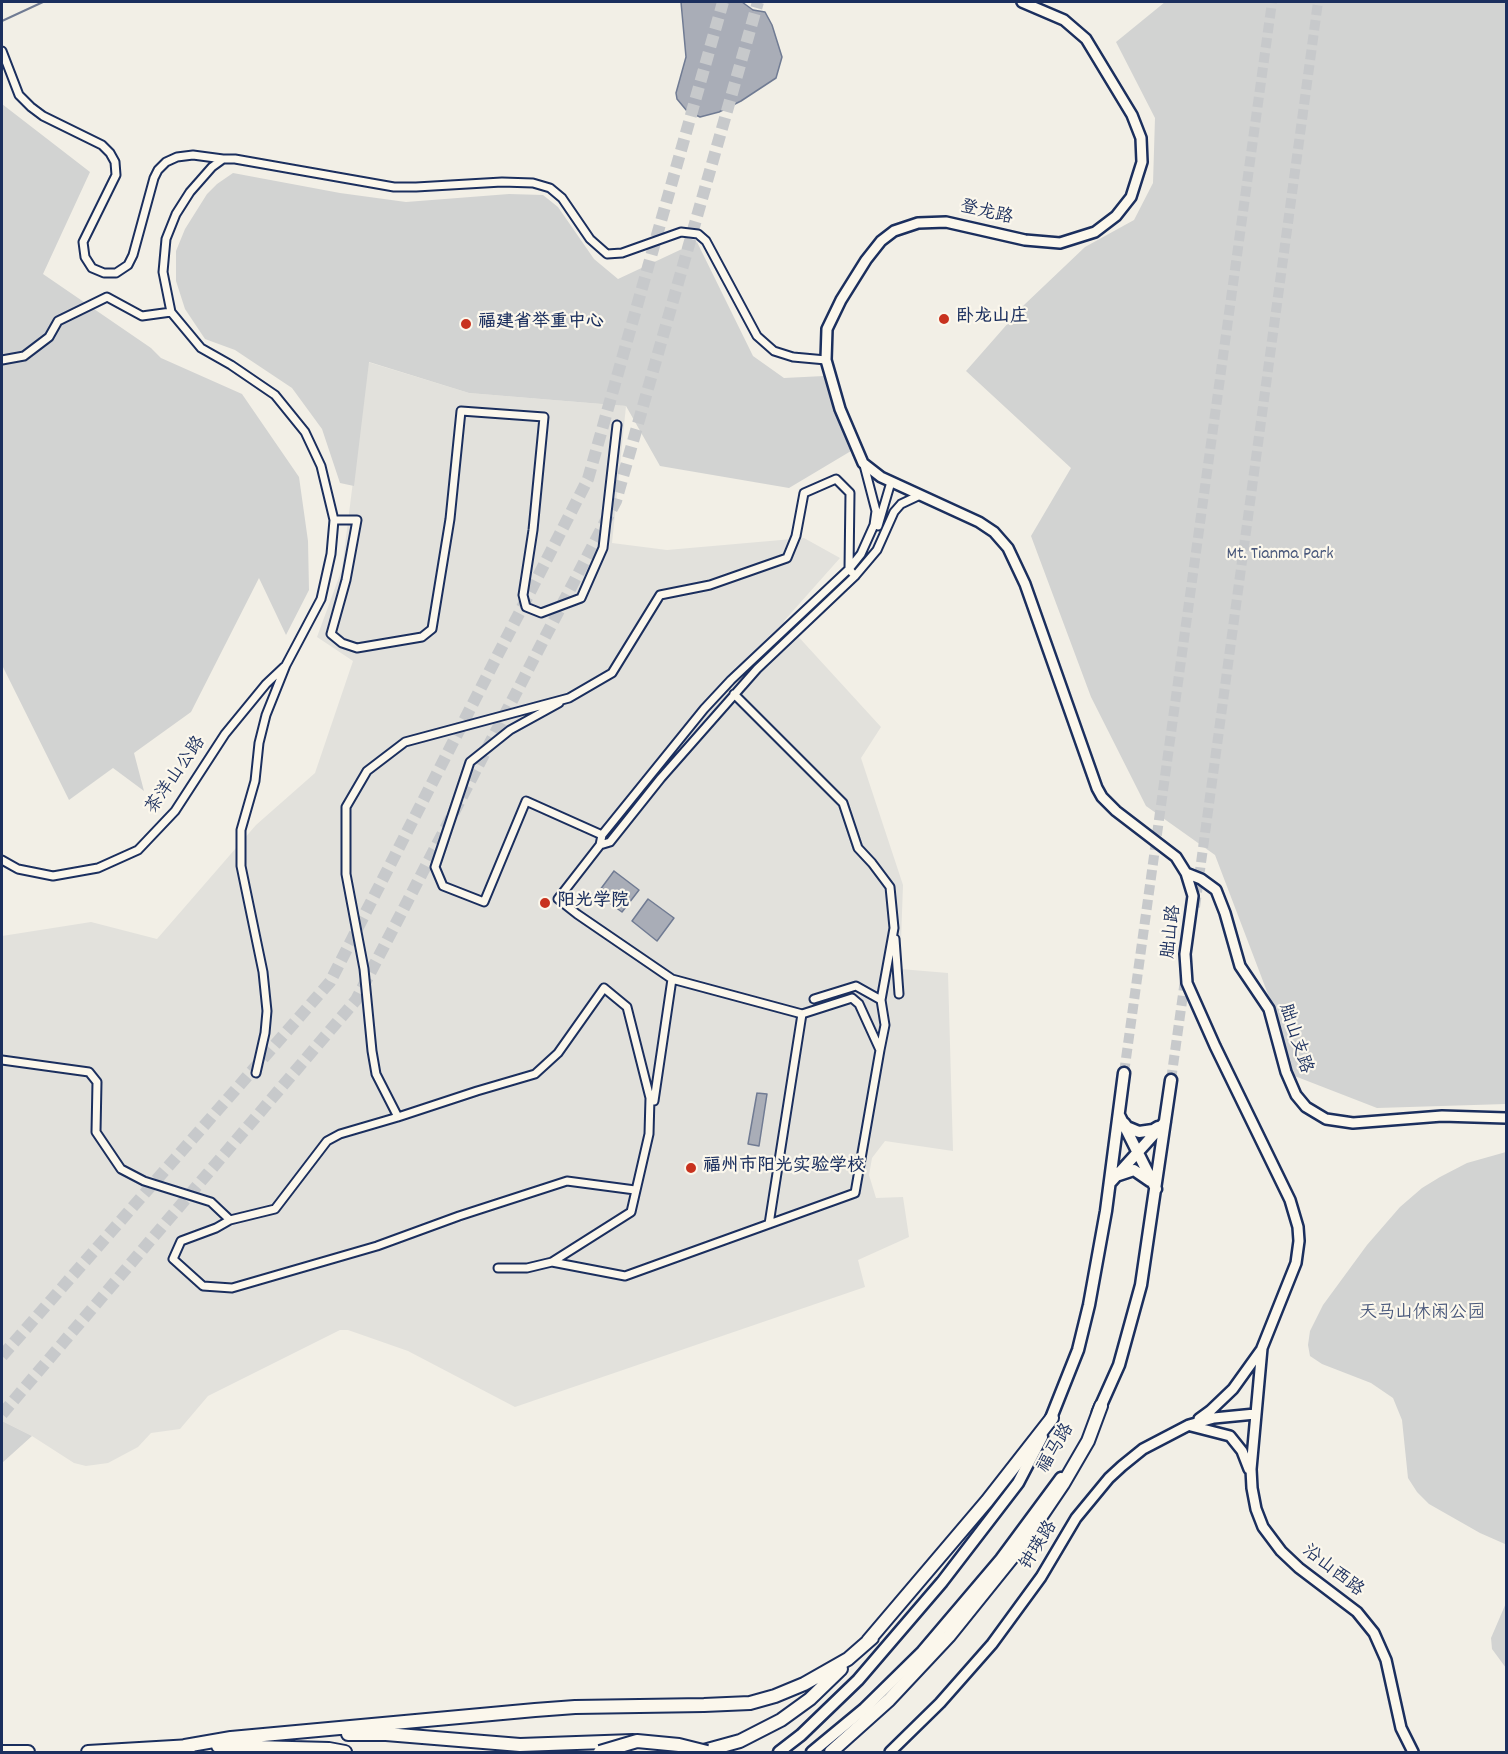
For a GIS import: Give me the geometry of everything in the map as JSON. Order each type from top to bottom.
[{"type":"highway","points":[[831,1752],[890,1700],[949,1636],[1019,1549],[1068,1476],[1088,1441],[1101,1406]]},
{"type":"highway","points":[[700,1752],[740,1741],[781,1720],[810,1699],[872,1638],[1052,1418]]},
{"type":"highway","points":[[185,1746],[231,1738],[575,1707],[684,1706],[750,1702],[788,1692],[848,1659],[872,1638]]},
{"type":"highway","points":[[297,1733],[386,1734],[520,1745],[637,1741],[679,1745],[707,1752]]},
{"type":"highway","points":[[600,1752],[637,1741]]},
{"type":"highway","points":[[88,1752],[185,1746],[286,1747],[345,1752]]},
{"type":"highway","points":[[2,1752],[28,1752]]},
{"type":"main road","name":"福马路","points":[[779,1752],[801,1735],[858,1680],[942,1582],[1017,1483],[1052,1418],[1078,1350],[1098,1262],[1124,1073]]},
{"type":"main road","name":"福马路","points":[[812,1752],[864,1708],[922,1652],[1001,1559],[1066,1471],[1101,1406],[1119,1365],[1138,1300],[1171,1080]]},
{"type":"main road","points":[[1119,1115],[1127,1127],[1139,1132],[1153,1131],[1165,1122]]},
{"type":"main road","points":[[1119,1115],[1156,1189]]},
{"type":"main road","points":[[1110,1183],[1165,1122]]},
{"type":"main road","points":[[1110,1183],[1121,1173],[1134,1170],[1147,1178],[1156,1189]]},
{"type":"street","name":"登龙路","points":[[920,494],[881,477],[863,462],[840,409],[825,360],[827,329],[841,300],[866,260],[881,241],[894,231],[918,223],[946,222],[1025,240],[1060,243],[1095,232],[1116,216],[1131,197],[1142,162],[1141,138],[1132,115],[1093,48],[1064,20],[1022,2]]},
{"type":"street","points":[[2,51],[19,95],[31,107],[44,116],[102,145],[115,162],[116,175],[83,242],[85,257],[92,268],[104,273],[116,273],[128,265],[133,255],[154,178],[166,162],[177,157],[193,155],[235,159],[394,187],[502,182],[533,183],[550,188],[562,198],[590,239],[607,254],[622,253],[681,232],[698,234],[706,241],[757,336],[774,351],[793,357],[825,360]]},
{"type":"street","points":[[223,159],[212,167],[190,192],[176,214],[166,239],[163,272],[171,312],[201,348],[275,395],[305,432],[321,466],[333,520],[331,554],[321,599],[286,665],[266,715],[259,743],[255,781],[241,830],[241,866],[263,972],[267,1011],[265,1033],[256,1073]]},
{"type":"street","points":[[2,360],[24,356],[49,337],[58,321],[107,297],[142,316],[171,312]]},
{"type":"street","points":[[333,520],[357,520],[346,580],[331,634],[342,643],[357,648],[422,637],[432,629],[450,519],[462,411],[544,417],[533,530],[523,595],[526,608],[541,613],[582,598],[603,548],[617,425]]},
{"type":"street","points":[[863,462],[876,512],[876,526]]},
{"type":"street","points":[[602,835],[526,801],[484,902],[443,886],[435,867],[470,762],[510,730],[612,673],[660,595],[710,585],[787,558],[796,536],[804,493],[836,479],[850,493],[849,569],[855,576]]},
{"type":"street","points":[[880,1050],[859,1004],[852,998],[802,1014],[672,979],[558,899],[600,845],[602,835],[698,716],[731,680],[849,569],[861,554],[876,526],[891,482]]},
{"type":"street","points":[[600,845],[610,842],[734,694],[855,576],[877,550],[894,512],[901,504],[920,494]]},
{"type":"street","name":"胐山路","points":[[920,494],[979,522],[994,532],[1008,548],[1024,584],[1097,788],[1102,797],[1116,811],[1176,857],[1186,873],[1193,896],[1185,954],[1187,983],[1290,1200],[1298,1227],[1296,1263],[1262,1347],[1255,1414]]},
{"type":"street","points":[[876,526],[887,528]]},
{"type":"street","points":[[771,642],[778,650]]},
{"type":"street","name":"茶洋山公路","points":[[2,860],[18,869],[53,876],[98,868],[138,850],[175,811],[225,734],[266,684],[286,665]]},
{"type":"street","points":[[734,694],[843,803],[858,848],[890,887],[899,994]]},
{"type":"street","points":[[398,1117],[376,1074],[372,1051],[364,969],[346,874],[346,807],[367,771],[405,742],[569,698]]},
{"type":"street","points":[[698,716],[708,723]]},
{"type":"street","name":"胐山支路","points":[[1186,873],[1201,879],[1216,890],[1226,913],[1240,966],[1269,1008],[1286,1072],[1296,1095],[1306,1107],[1326,1119],[1353,1124],[1442,1116],[1506,1118]]},
{"type":"street","points":[[552,1262],[625,1276],[855,1193],[885,1026],[881,1000],[894,928]]},
{"type":"street","points":[[498,1268],[526,1268],[552,1262],[631,1212],[649,1134],[672,979]]},
{"type":"street","points":[[814,999],[856,986],[881,1000]]},
{"type":"street","points":[[635,1190],[567,1181],[459,1216],[377,1246],[232,1288],[203,1286],[173,1259],[181,1241],[216,1228],[230,1220],[275,1209],[327,1142],[340,1134],[535,1074],[558,1053],[604,988],[627,1007],[650,1098],[649,1134]]},
{"type":"street","points":[[769,1224],[802,1014]]},
{"type":"street","points":[[2,1060],[89,1072],[97,1082],[96,1132],[121,1169],[144,1181],[212,1202],[230,1220]]},
{"type":"street","points":[[1189,1425],[1225,1398],[1244,1377],[1262,1347]]},
{"type":"street","name":"钟瑛路","points":[[890,1752],[940,1703],[992,1644],[1041,1577],[1076,1518],[1109,1478],[1129,1459],[1160,1439],[1189,1425],[1215,1418],[1255,1414]]},
{"type":"street","name":"沿山西路","points":[[1255,1414],[1251,1478],[1256,1509],[1263,1527],[1291,1562],[1357,1612],[1378,1638],[1386,1660],[1401,1728],[1413,1752]]},
{"type":"street","points":[[1189,1425],[1230,1436],[1242,1451],[1251,1478]]},
{"type":"shaded area","points":[[681,2],[742,2],[753,10],[765,12],[772,25],[782,57],[776,78],[741,101],[719,112],[700,117],[687,111],[677,99],[676,93],[686,57]]},
{"type":"shaded area","name":"阳光学院","points":[[368,362],[469,393],[626,406],[612,543],[667,550],[804,538],[840,558],[784,621],[881,727],[861,758],[903,885],[900,969],[948,973],[953,1151],[885,1141],[872,1158],[869,1175],[876,1198],[903,1197],[909,1237],[858,1260],[865,1287],[515,1407],[408,1351],[348,1330],[340,1330],[208,1396],[180,1429],[151,1433],[138,1447],[108,1463],[86,1466],[74,1463],[32,1436],[2,1421],[2,936],[91,922],[157,939],[256,825],[315,773],[353,661],[317,637],[342,569]]},
{"type":"shaded area","points":[[614,871],[639,890],[622,912],[597,894]]},
{"type":"shaded area","points":[[648,899],[674,918],[657,941],[632,921]]},
{"type":"shaded area","points":[[757,1093],[767,1094],[759,1146],[748,1144]]},
{"type":"green space","name":"Mt. Tianma Park","points":[[1165,2],[1506,2],[1506,1104],[1377,1108],[1292,1075],[1274,1010],[1215,855],[1146,806],[1091,697],[1031,536],[1071,468],[966,371],[1024,305],[1085,247],[1134,220],[1153,183],[1155,118],[1116,42]]},
{"type":"green space","points":[[2,104],[90,172],[43,274],[151,348],[161,358],[242,394],[299,477],[308,541],[309,590],[286,635],[259,578],[191,712],[134,753],[144,791],[113,768],[69,800],[2,665]]},
{"type":"green space","name":"福建省举重中心","points":[[233,173],[340,193],[406,202],[509,194],[543,195],[558,207],[594,259],[618,279],[697,242],[753,356],[784,378],[824,376],[851,451],[789,488],[660,466],[626,406],[469,393],[369,362],[354,486],[340,483],[322,429],[292,388],[235,350],[205,339],[185,309],[176,281],[176,251],[185,229],[207,194]]},
{"type":"green space","name":"天马山休闲公园","points":[[1506,1152],[1506,1547],[1505,1544],[1480,1533],[1429,1504],[1417,1492],[1408,1478],[1402,1420],[1393,1398],[1371,1383],[1322,1364],[1310,1356],[1308,1345],[1310,1331],[1323,1305],[1367,1245],[1400,1207],[1422,1188],[1440,1177],[1467,1163]]},
{"type":"green space","points":[[2,1421],[32,1436],[2,1463]]},
{"type":"green space","points":[[1506,1603],[1506,1668],[1492,1649],[1491,1638]]},
{"type":"waterway","points":[[2,21],[43,2]]},
{"type":"tunnel","points":[[2,1356],[330,982],[588,479],[723,2]]},
{"type":"tunnel","points":[[2,1414],[356,1000],[616,501],[758,2]]},
{"type":"tunnel","points":[[1124,1073],[1272,2]]},
{"type":"tunnel","points":[[1195,907],[1318,2]]},
{"type":"tunnel","points":[[1171,1080],[1186,973]]},
{"type":"place","name":"卧龙山庄","points":[[944,319]]},
{"type":"place","name":"福建省举重中心","points":[[466,324]]},
{"type":"place","name":"阳光学院","points":[[545,903]]},
{"type":"place","name":"福州市阳光实验学校","points":[[691,1168]]}]
